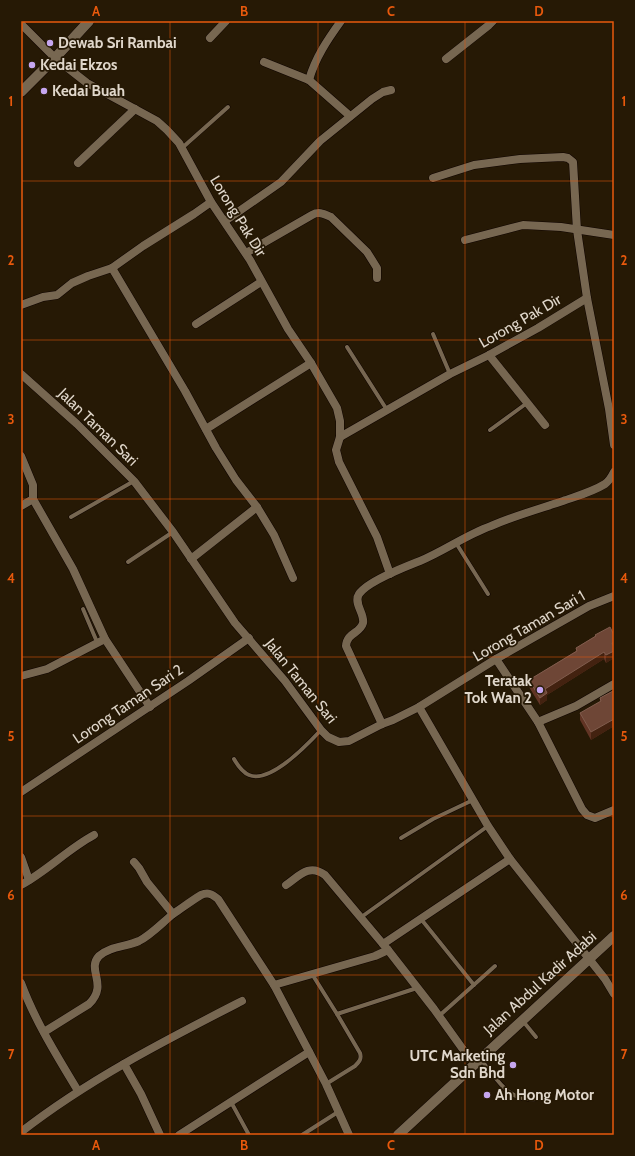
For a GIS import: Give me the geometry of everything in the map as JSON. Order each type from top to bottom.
[{"type":"main road","points":[[21,92],[89,21]]},
{"type":"main road","name":"Jalan Abdul Kadir Adabi","points":[[398,1135],[521,1020],[614,936]]},
{"type":"street","points":[[210,38],[226,21]]},
{"type":"street","points":[[309,80],[311,70],[327,41],[341,21]]},
{"type":"street","points":[[446,59],[493,21]]},
{"type":"street","name":"Lorong Pak Dir","points":[[21,24],[55,58],[87,83],[157,121],[179,143],[211,202],[246,253],[288,329],[311,363],[337,408],[340,421],[340,437],[336,450],[340,462],[377,537],[390,574]]},
{"type":"street","points":[[264,62],[309,80],[350,116]]},
{"type":"street","points":[[225,221],[281,182],[320,141],[350,116],[383,92],[391,90]]},
{"type":"street","points":[[78,163],[135,109]]},
{"type":"street","points":[[433,178],[474,165],[520,159],[563,157],[568,158],[573,162],[577,230],[587,298],[609,409],[614,445]]},
{"type":"street","points":[[21,305],[43,297],[57,295],[72,283],[112,268],[211,202]]},
{"type":"street","points":[[246,253],[317,212],[331,217],[366,252],[373,260],[377,268],[378,278]]},
{"type":"street","points":[[465,240],[523,225],[561,227],[614,235]]},
{"type":"street","points":[[112,268],[236,480],[257,507],[274,535],[293,578]]},
{"type":"street","points":[[196,324],[261,282]]},
{"type":"street","name":"Lorong Pak Dir","points":[[340,437],[450,374],[489,355],[538,328],[587,298]]},
{"type":"street","points":[[489,355],[544,425]]},
{"type":"street","points":[[206,429],[311,363]]},
{"type":"street","name":"Jalan Taman Sari","points":[[22,377],[77,424],[134,481],[173,532],[235,623],[285,681],[328,736],[339,742],[349,741],[419,707]]},
{"type":"street","points":[[21,456],[33,485],[33,499],[73,569],[105,639],[150,707]]},
{"type":"street","points":[[382,724],[346,646],[346,641],[361,627],[363,622],[357,601],[358,595],[367,587],[390,574],[490,526],[582,494],[606,483],[614,472]]},
{"type":"street","points":[[21,506],[33,499]]},
{"type":"street","points":[[191,559],[257,507]]},
{"type":"street","name":"Lorong Taman Sari 1","points":[[419,707],[496,659],[588,606],[614,596]]},
{"type":"street","name":"Lorong Taman Sari 2","points":[[21,792],[150,707],[249,638]]},
{"type":"street","points":[[21,676],[47,669],[105,639]]},
{"type":"street","points":[[496,659],[538,722],[587,815],[595,818],[614,810]]},
{"type":"street","points":[[538,722],[576,706],[614,684]]},
{"type":"street","points":[[419,707],[488,826],[510,859],[605,978],[614,994]]},
{"type":"street","points":[[21,885],[57,861],[75,846],[94,835]]},
{"type":"street","points":[[21,857],[29,880]]},
{"type":"street","points":[[274,985],[375,956],[420,919],[510,859]]},
{"type":"street","points":[[134,862],[147,882],[173,914]]},
{"type":"street","points":[[286,886],[305,872],[311,870],[316,870],[325,875],[385,947],[462,1048],[477,1061]]},
{"type":"street","points":[[44,1032],[94,1000],[99,986],[95,973],[95,962],[99,956],[108,950],[139,941],[200,895],[210,893],[218,899],[274,985],[326,1084],[349,1135]]},
{"type":"street","points":[[21,983],[44,1032],[78,1091]]},
{"type":"street","points":[[21,1132],[78,1091],[160,1044],[242,1001]]},
{"type":"street","points":[[179,1135],[309,1052]]},
{"type":"street","points":[[124,1064],[160,1135]]},
{"type":"lane","points":[[181,149],[228,107]]},
{"type":"lane","points":[[433,334],[450,374]]},
{"type":"lane","points":[[347,347],[386,410]]},
{"type":"lane","points":[[490,430],[527,403]]},
{"type":"lane","points":[[71,517],[134,481]]},
{"type":"lane","points":[[128,562],[173,532]]},
{"type":"lane","points":[[456,543],[488,594]]},
{"type":"lane","points":[[82,609],[97,642]]},
{"type":"lane","points":[[234,759],[241,770],[250,776],[259,776],[274,770],[289,761],[322,730]]},
{"type":"lane","points":[[401,838],[433,819],[473,800]]},
{"type":"lane","points":[[360,918],[488,826]]},
{"type":"lane","points":[[420,919],[474,985]]},
{"type":"lane","points":[[439,1016],[495,966]]},
{"type":"lane","points":[[312,974],[361,1057],[355,1066],[326,1084]]},
{"type":"lane","points":[[337,1014],[417,988]]},
{"type":"lane","points":[[521,1020],[536,1036]]},
{"type":"lane","points":[[477,1061],[489,1070],[506,1090],[517,1097],[527,1100],[536,1100]]},
{"type":"lane","points":[[230,1102],[249,1135]]},
{"type":"lane","points":[[302,1135],[339,1112]]},
{"type":"building","points":[[610,627],[614,635],[614,642],[612,643],[614,651],[606,655],[604,652],[545,689],[547,693],[540,698],[529,680],[577,651],[576,648]]},
{"type":"building","points":[[613,691],[614,719],[591,732],[580,713],[601,701],[600,698]]},
{"type":"place","name":"Dewab Sri Rambai","points":[[50,43]]},
{"type":"place","name":"Kedai Ekzos","points":[[32,65]]},
{"type":"place","name":"Kedai Buah","points":[[44,91]]},
{"type":"place","name":"Teratak Tok Wan 2","points":[[540,690]]},
{"type":"place","name":"UTC Marketing Sdn Bhd","points":[[513,1065]]},
{"type":"place","name":"Ah Hong Motor","points":[[487,1095]]}]
